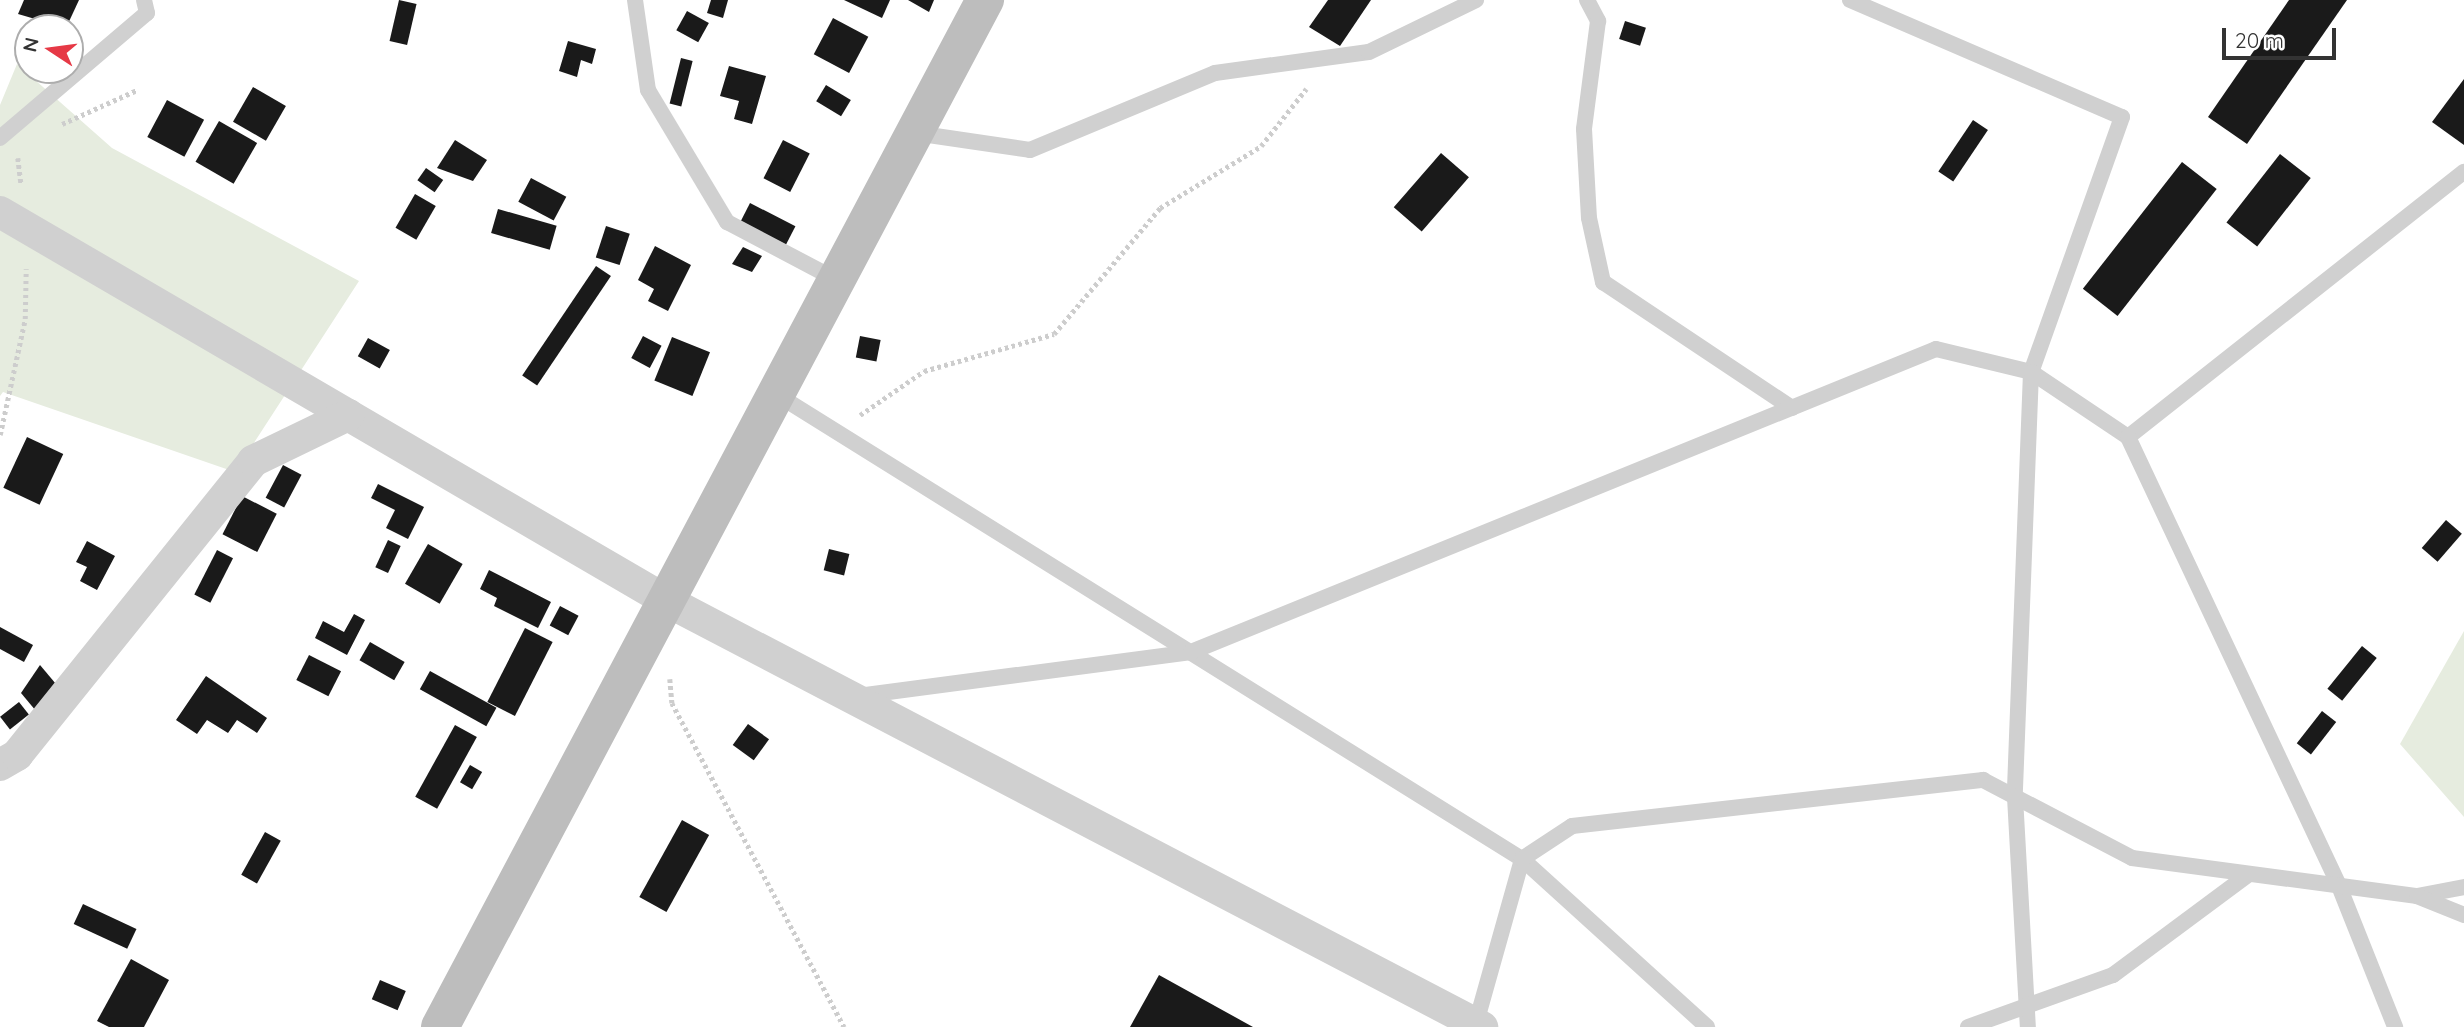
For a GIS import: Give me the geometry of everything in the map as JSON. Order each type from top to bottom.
[{"type":"main road","points":[[440,1027],[985,0]]},
{"type":"street","points":[[0,212],[667,601],[1477,1026]]},
{"type":"street","points":[[0,765],[17,755],[253,461],[348,415]]},
{"type":"lane","points":[[0,138],[147,13],[144,0]]},
{"type":"lane","points":[[635,0],[648,90],[727,222],[837,280]]},
{"type":"lane","points":[[915,133],[1030,150],[1215,73],[1369,52],[1476,0]]},
{"type":"lane","points":[[1587,0],[1598,21],[1585,154],[1602,282],[1792,408]]},
{"type":"lane","points":[[1850,0],[2122,117],[2031,372],[2015,797],[2030,1004],[2028,1027]]},
{"type":"lane","points":[[2128,437],[2464,172]]},
{"type":"lane","points":[[850,697],[1191,652],[1937,349],[2031,372],[2128,437],[2339,886],[2395,1027]]},
{"type":"lane","points":[[776,394],[1522,859],[1707,1027]]},
{"type":"lane","points":[[1477,1026],[1522,859],[1572,826],[1983,780],[2132,858],[2417,896],[2464,915]]},
{"type":"lane","points":[[1968,1027],[2113,975],[2249,874]]},
{"type":"lane","points":[[2417,896],[2464,887]]},
{"type":"path","points":[[837,432],[924,371],[1054,334],[1160,208],[1261,146],[1331,57]]},
{"type":"path","points":[[52,128],[137,90]]},
{"type":"path","points":[[0,435],[25,319],[28,229],[13,125]]},
{"type":"path","points":[[670,665],[671,703],[844,1027]]},
{"type":"shaded area","points":[[14,71],[14,84],[40,84],[112,148],[359,281],[235,472],[3,392],[0,396],[0,105]]},
{"type":"shaded area","points":[[2464,631],[2464,817],[2400,744]]},
{"type":"building","points":[[24,0],[79,0],[72,14],[18,14]]},
{"type":"building","points":[[399,0],[417,4],[407,45],[390,41]]},
{"type":"building","points":[[711,0],[728,0],[723,18],[707,13]]},
{"type":"building","points":[[844,0],[890,0],[882,18]]},
{"type":"building","points":[[908,0],[934,0],[929,12]]},
{"type":"building","points":[[1328,0],[1371,0],[1340,46],[1309,27]]},
{"type":"building","points":[[2289,0],[2347,0],[2247,144],[2208,117]]},
{"type":"building","points":[[687,11],[709,23],[698,42],[676,30]]},
{"type":"building","points":[[833,18],[868,37],[849,73],[814,54]]},
{"type":"building","points":[[1625,21],[1646,28],[1640,46],[1619,39]]},
{"type":"building","points":[[568,41],[596,49],[592,64],[581,60],[577,77],[559,71]]},
{"type":"building","points":[[681,58],[693,61],[681,107],[670,104]]},
{"type":"building","points":[[729,66],[766,76],[752,124],[734,119],[739,101],[720,96]]},
{"type":"building","points":[[2464,79],[2464,145],[2432,122]]},
{"type":"building","points":[[826,85],[851,100],[841,116],[816,101]]},
{"type":"building","points":[[253,87],[286,106],[266,141],[233,122]]},
{"type":"building","points":[[167,100],[204,120],[184,157],[147,137]]},
{"type":"building","points":[[1973,120],[1988,130],[1953,181],[1938,171]]},
{"type":"building","points":[[219,121],[257,143],[234,184],[196,162]]},
{"type":"building","points":[[455,140],[487,160],[473,181],[437,168]]},
{"type":"building","points":[[783,140],[810,154],[790,192],[763,178]]},
{"type":"building","points":[[1441,153],[1469,177],[1422,232],[1394,207]]},
{"type":"building","points":[[2280,154],[2311,178],[2257,247],[2226,223]]},
{"type":"building","points":[[2182,162],[2217,189],[2118,316],[2083,289]]},
{"type":"building","points":[[426,168],[443,180],[435,192],[417,180]]},
{"type":"building","points":[[531,178],[566,197],[554,221],[518,202]]},
{"type":"building","points":[[415,194],[436,206],[416,240],[396,228]]},
{"type":"building","points":[[750,203],[795,226],[786,245],[740,222]]},
{"type":"building","points":[[498,209],[557,226],[550,250],[491,233]]},
{"type":"building","points":[[606,226],[630,234],[620,265],[596,257]]},
{"type":"building","points":[[655,246],[691,265],[668,311],[648,301],[654,289],[638,280]]},
{"type":"building","points":[[743,247],[762,256],[752,272],[732,264]]},
{"type":"building","points":[[596,266],[611,276],[537,385],[522,375]]},
{"type":"building","points":[[643,336],[662,346],[650,368],[631,358]]},
{"type":"building","points":[[860,336],[881,340],[876,362],[856,358]]},
{"type":"building","points":[[672,337],[710,352],[692,396],[654,381]]},
{"type":"building","points":[[368,338],[390,350],[380,368],[358,356]]},
{"type":"building","points":[[27,437],[63,454],[40,505],[3,488]]},
{"type":"building","points":[[283,465],[302,475],[284,508],[266,498]]},
{"type":"building","points":[[378,484],[424,507],[408,539],[386,528],[395,510],[371,498]]},
{"type":"building","points":[[242,496],[277,514],[257,552],[222,534]]},
{"type":"building","points":[[2446,520],[2462,534],[2438,562],[2422,548]]},
{"type":"building","points":[[388,540],[401,546],[388,573],[375,567]]},
{"type":"building","points":[[87,541],[115,556],[97,590],[80,581],[87,567],[76,562]]},
{"type":"building","points":[[428,544],[463,564],[440,604],[405,584]]},
{"type":"building","points":[[829,549],[849,554],[844,575],[824,570]]},
{"type":"building","points":[[217,550],[233,558],[210,603],[194,595]]},
{"type":"building","points":[[489,570],[551,602],[538,628],[494,606],[497,598],[480,589]]},
{"type":"building","points":[[560,606],[579,616],[568,635],[550,625]]},
{"type":"building","points":[[354,614],[365,620],[347,655],[315,638],[323,621],[344,632]]},
{"type":"building","points":[[0,627],[33,645],[24,662],[0,649]]},
{"type":"building","points":[[525,628],[553,642],[515,716],[487,702]]},
{"type":"building","points":[[370,642],[405,662],[394,680],[360,660]]},
{"type":"building","points":[[2362,646],[2377,658],[2342,701],[2327,689]]},
{"type":"building","points":[[309,655],[341,671],[328,696],[296,680]]},
{"type":"building","points":[[40,665],[61,690],[36,711],[21,693]]},
{"type":"building","points":[[430,671],[496,708],[486,726],[420,689]]},
{"type":"building","points":[[206,676],[267,718],[257,733],[237,720],[228,733],[207,720],[197,734],[176,720]]},
{"type":"building","points":[[19,702],[29,715],[10,729],[0,717]]},
{"type":"building","points":[[2322,711],[2336,722],[2311,754],[2297,743]]},
{"type":"building","points":[[748,724],[769,739],[754,760],[733,745]]},
{"type":"building","points":[[455,725],[477,737],[437,809],[415,797]]},
{"type":"building","points":[[470,765],[482,772],[472,789],[460,782]]},
{"type":"building","points":[[682,820],[709,835],[666,912],[639,897]]},
{"type":"building","points":[[265,832],[281,841],[257,884],[241,875]]},
{"type":"building","points":[[83,904],[136,929],[127,949],[74,924]]},
{"type":"building","points":[[131,959],[169,980],[144,1027],[109,1027],[97,1021]]},
{"type":"building","points":[[1159,975],[1253,1027],[1130,1027]]},
{"type":"building","points":[[380,980],[406,991],[398,1010],[372,999]]}]
